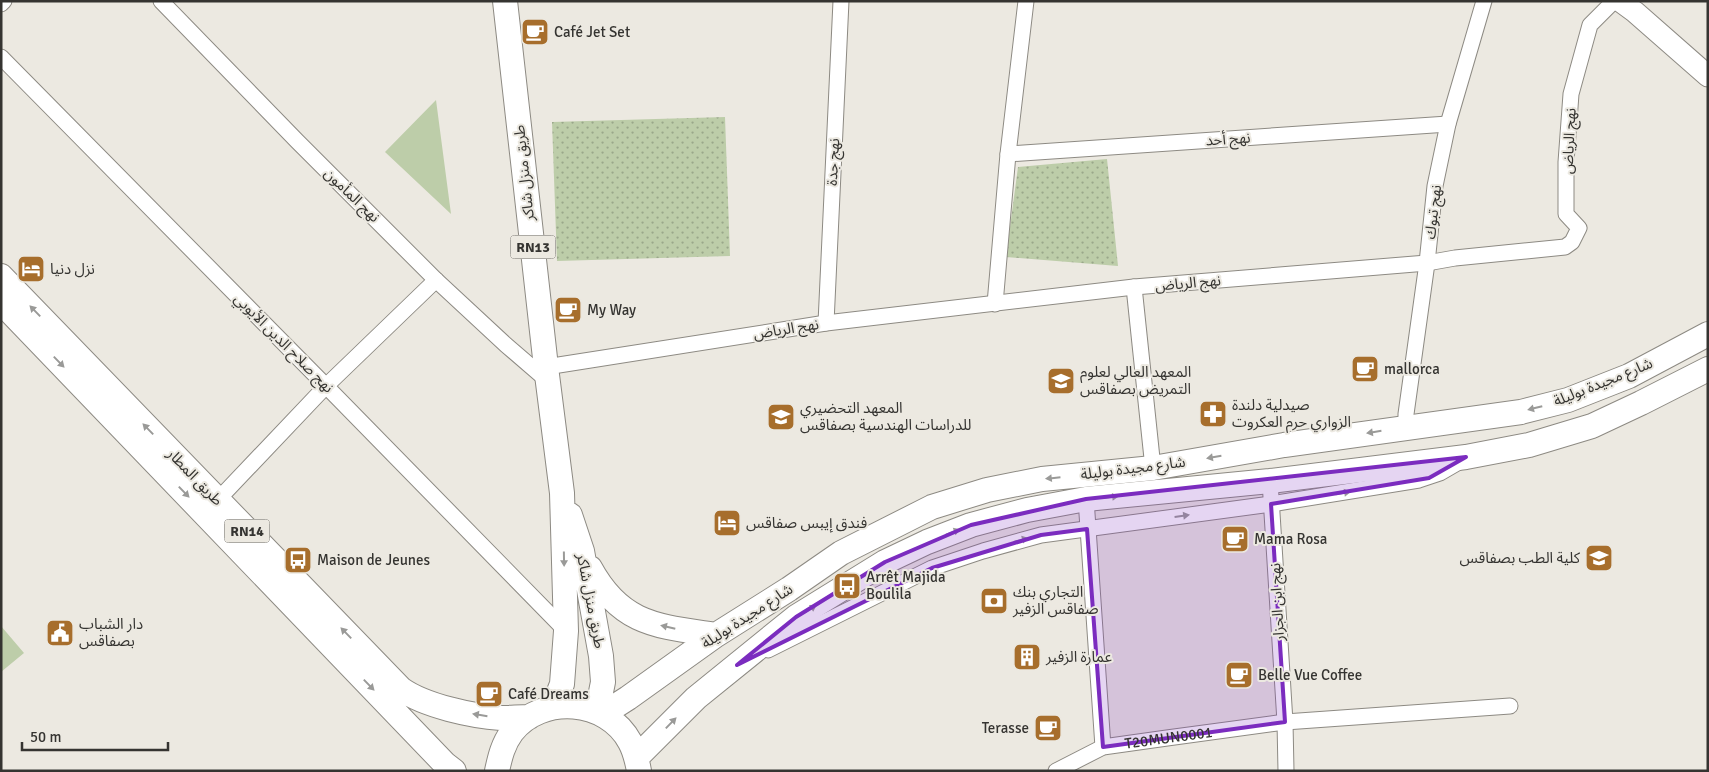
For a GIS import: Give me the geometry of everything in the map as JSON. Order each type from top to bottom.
[{"type":"main road","name":"طريق منزل شاكر","points":[[505,1],[562,493],[566,631],[562,684],[553,707]]},
{"type":"main road","name":"طريق المطار","points":[[1,276],[210,507],[306,620],[445,764],[454,771]]},
{"type":"main road","name":"طريق المطار","points":[[1,302],[210,507],[412,697],[472,714],[502,718],[529,717]]},
{"type":"main road","name":"شارع مجيدة بوليلة","points":[[600,713],[628,698],[716,635],[789,589],[840,553],[932,507],[987,490],[1042,479],[1153,468],[1284,445],[1521,412],[1568,400],[1629,376],[1708,334]]},
{"type":"main road","name":"شارع مجيدة بوليلة","points":[[638,764],[696,698],[796,617],[885,562],[927,542],[1003,516],[1086,499],[1270,481],[1466,457],[1529,445],[1592,426],[1708,369]]},
{"type":"main road","name":"طريق منزل شاكر","points":[[562,493],[582,551],[601,656],[603,682],[600,713]]},
{"type":"main road","points":[[582,551],[599,583],[621,608],[644,621],[716,635]]},
{"type":"main road","points":[[497,771],[502,750],[513,731],[529,717],[553,707],[575,706],[600,713],[618,726],[629,740],[638,764]]},
{"type":"street","points":[[1,4],[4,1]]},
{"type":"street","name":"نهج المأمون","points":[[161,1],[436,280],[506,345],[548,374]]},
{"type":"street","name":"نهج جدة","points":[[826,323],[841,1]]},
{"type":"street","points":[[995,304],[1008,154],[1026,1]]},
{"type":"street","name":"نهج تبوك","points":[[1406,427],[1406,414],[1427,263],[1435,186],[1448,124],[1484,1]]},
{"type":"street","name":"نهج الرياض","points":[[548,374],[826,323],[1134,287],[1427,263],[1456,258],[1565,247],[1572,242],[1579,228],[1566,214],[1566,162],[1571,94],[1590,25],[1614,1]]},
{"type":"street","points":[[1620,1],[1708,76]]},
{"type":"street","name":"نهج صلاح الدين الأيوبي","points":[[1,57],[566,631]]},
{"type":"street","name":"نهج أحد","points":[[1008,154],[1448,124]]},
{"type":"street","points":[[210,507],[326,386],[436,280]]},
{"type":"street","points":[[1134,287],[1153,468]]},
{"type":"street","name":"شارع مجيدة بوليلة","points":[[737,665],[932,568],[983,551],[1041,535],[1271,504],[1430,478],[1449,469],[1466,457]]},
{"type":"street","name":"نهج ابن الجزار","points":[[1270,481],[1286,771]]},
{"type":"street","points":[[1086,499],[1103,747]]},
{"type":"street","points":[[1284,722],[1510,706]]},
{"type":"street","name":"T20MUN0001","points":[[1056,771],[1103,747],[1284,722]]},
{"type":"highlighted area","points":[[1466,457],[1429,478],[1271,504],[1285,722],[1103,747],[1087,529],[1041,535],[932,568],[737,665],[796,617],[885,562],[971,525],[1086,499]]},
{"type":"green space","points":[[436,100],[451,214],[385,152]]},
{"type":"green space","points":[[725,117],[730,256],[557,261],[552,122]]},
{"type":"green space","points":[[1107,159],[1118,266],[1006,257],[1018,167]]},
{"type":"green space","points":[[1,626],[24,653],[1,672]]},
{"type":"place","name":"Café Jet Set","points":[[535,32]]},
{"type":"place","name":"نزل دنيا","points":[[31,269]]},
{"type":"place","name":"My Way","points":[[568,310]]},
{"type":"place","name":"mallorca","points":[[1365,369]]},
{"type":"place","name":"المعهد العالي لعلوم التمريض بصفاقس","points":[[1061,381]]},
{"type":"place","name":"صيدلية دلندة الزواري حرم العكروت","points":[[1213,414]]},
{"type":"place","name":"المعهد التحضيري للدراسات الهندسية بصفاقس","points":[[781,417]]},
{"type":"place","name":"فندق إيبس صفاقس","points":[[727,523]]},
{"type":"place","name":"Mama Rosa","points":[[1235,539]]},
{"type":"place","name":"كلية الطب بصفاقس","points":[[1599,558]]},
{"type":"place","name":"Maison de Jeunes","points":[[298,560]]},
{"type":"place","name":"Arrêt Majida Boulila","points":[[847,586]]},
{"type":"place","name":"التجاري بنك صفاقس الزفير","points":[[994,601]]},
{"type":"place","name":"دار الشباب بصفاقس","points":[[60,633]]},
{"type":"place","name":"عمارة الزفير","points":[[1027,657]]},
{"type":"place","name":"Belle Vue Coffee","points":[[1239,675]]},
{"type":"place","name":"Café Dreams","points":[[489,694]]},
{"type":"place","name":"Terasse","points":[[1048,728]]}]
